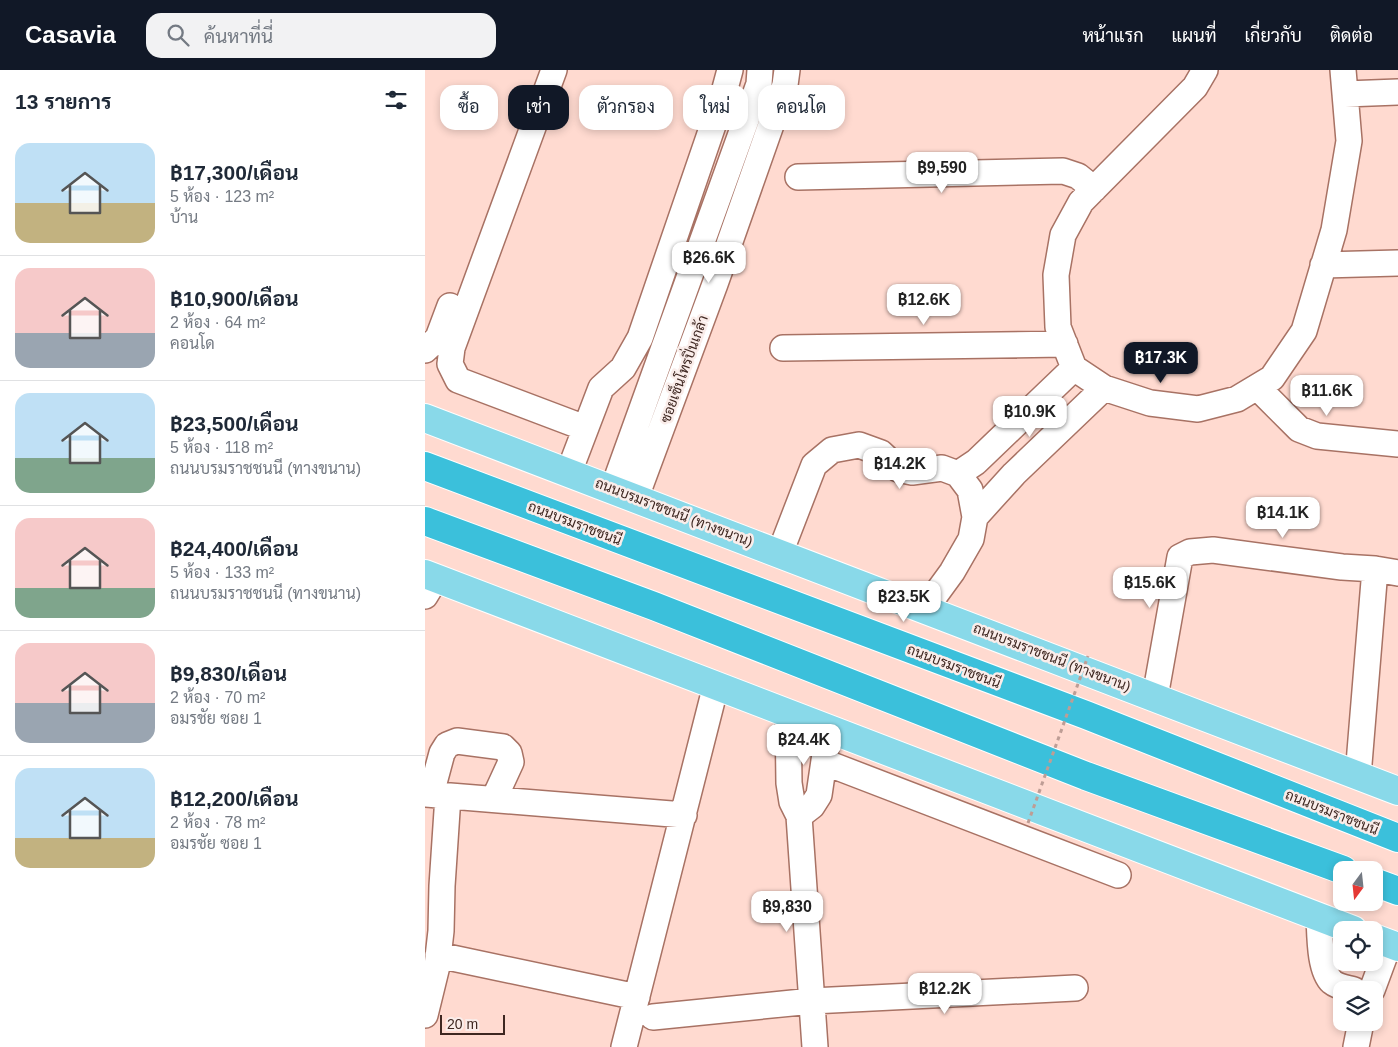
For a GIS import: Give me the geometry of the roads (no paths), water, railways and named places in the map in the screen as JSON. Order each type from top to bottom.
[{"type":"highway","name":"ถนนบรมราชชนนี","points":[[425,466],[1086,715],[1398,838]]},
{"type":"highway","points":[[425,521],[654,606],[1086,776],[1333,866]]},
{"type":"highway","points":[[1383,885],[1398,891]]},
{"type":"main road","name":"ถนนบรมราชชนนี (ทางขนาน)","points":[[425,418],[925,608],[1398,791]]},
{"type":"main road","points":[[429,583],[788,713],[1333,922]]},
{"type":"street","points":[[425,350],[437,338],[539,70]]},
{"type":"street","points":[[554,70],[453,348],[449,364],[458,380],[585,428]]},
{"type":"street","points":[[569,472],[601,388],[623,368],[640,338],[723,96],[730,70]]},
{"type":"street","name":"ซอยเซ็นโทรปิ่นเกล้า","points":[[625,493],[759,84],[760,70]]},
{"type":"street","name":"ซอยเซ็นโทรปิ่นเกล้า","points":[[625,493],[715,284],[785,86],[787,70]]},
{"type":"street","points":[[1205,70],[1195,87],[1081,202],[1063,235],[1057,284],[1058,327],[1074,368],[1104,388],[1150,402],[1198,409],[1237,399],[1272,378],[1304,332],[1334,230],[1349,141],[1344,82],[1398,92]]},
{"type":"street","points":[[799,177],[1063,172],[1078,176],[1094,189]]},
{"type":"street","points":[[1323,265],[1398,263]]},
{"type":"street","points":[[783,348],[1065,344]]},
{"type":"street","points":[[958,474],[976,462],[1074,368]]},
{"type":"street","points":[[1257,387],[1299,429],[1317,436],[1398,444]]},
{"type":"street","points":[[975,517],[1014,474],[1104,388]]},
{"type":"street","points":[[780,553],[814,465],[832,450],[859,444],[881,453],[898,469],[912,472],[942,468],[958,474],[970,490],[975,517],[971,539],[952,572],[925,608]]},
{"type":"street","points":[[1155,697],[1180,557],[1190,552],[1213,550],[1387,571],[1358,776]]},
{"type":"street","points":[[624,1047],[716,686]]},
{"type":"street","points":[[788,713],[789,783],[792,802],[799,816],[815,1047]]},
{"type":"street","points":[[799,816],[812,806],[819,795],[828,729]]},
{"type":"street","points":[[425,1016],[438,955],[435,795],[443,753],[447,745],[457,741],[503,747],[509,754],[511,762],[494,799]]},
{"type":"street","points":[[824,762],[1118,875]]},
{"type":"street","points":[[435,795],[683,815]]},
{"type":"street","points":[[1319,917],[1325,973],[1333,982]]},
{"type":"street","points":[[1375,981],[1387,943]]},
{"type":"street","points":[[438,955],[637,997]]},
{"type":"street","points":[[653,1017],[812,1001],[1075,988]]},
{"type":"street","points":[[1355,1047],[1359,1031]]}]
